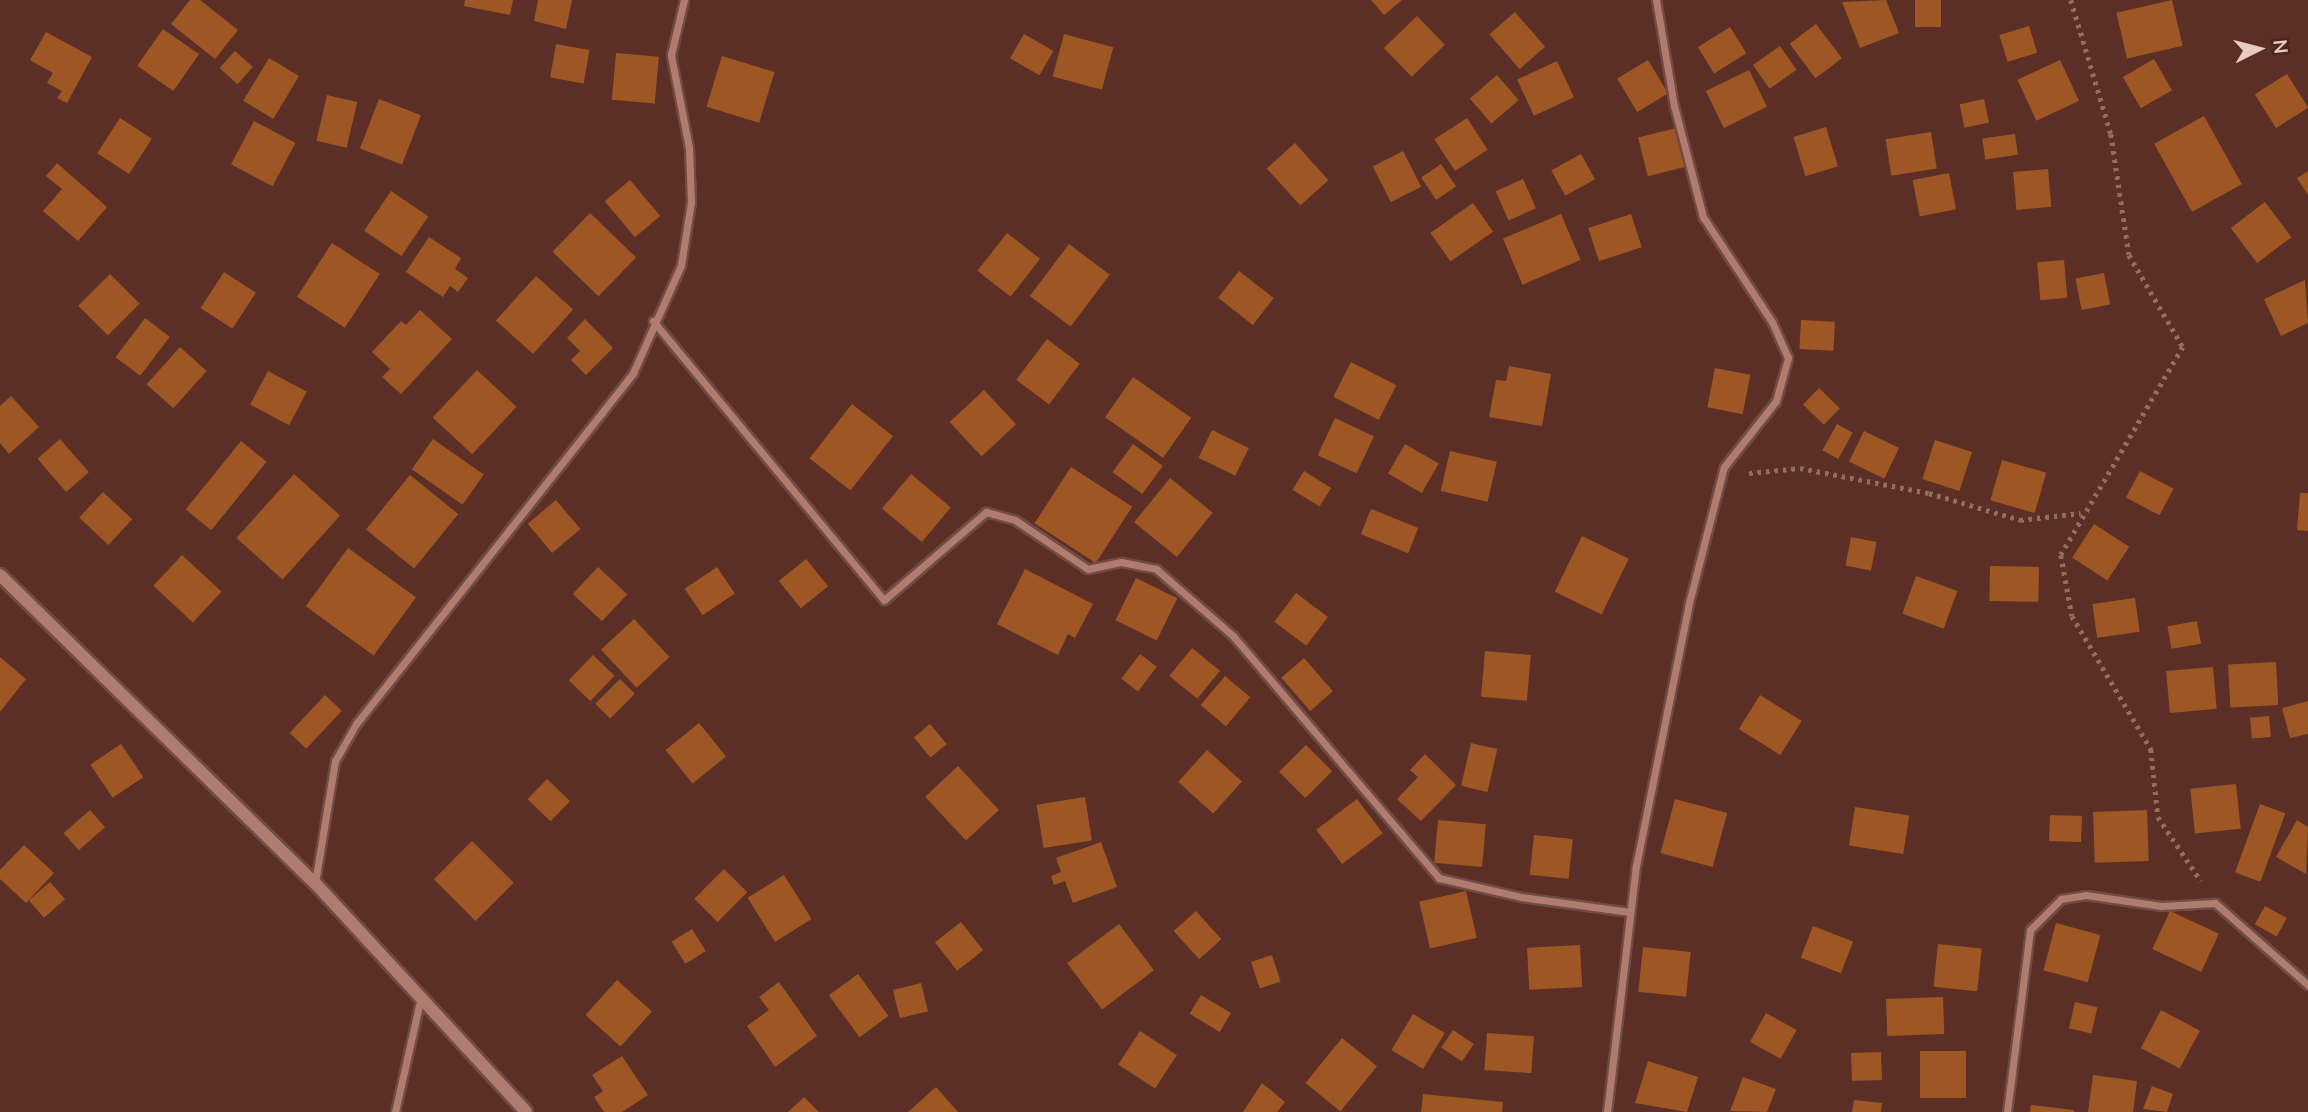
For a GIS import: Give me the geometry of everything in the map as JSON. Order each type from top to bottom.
[{"type":"street","points":[[315,883],[335,761],[356,724],[633,373],[653,321],[681,265],[691,202],[689,148],[671,55],[684,0]]},
{"type":"street","points":[[1608,1112],[1630,912],[1658,746],[1724,467],[1776,401],[1788,358],[1772,322],[1703,217],[1674,106],[1656,0]]},
{"type":"street","points":[[653,321],[884,600],[986,512],[1015,520],[1088,569],[1121,562],[1156,569],[1233,636],[1439,878],[1521,897],[1630,912]]},
{"type":"street","points":[[0,575],[315,883],[526,1112]]},
{"type":"street","points":[[2007,1112],[2030,930],[2061,899],[2086,895],[2161,906],[2215,902],[2308,985]]},
{"type":"street","points":[[395,1112],[421,1001]]},
{"type":"path","points":[[2071,0],[2111,134],[2129,256],[2183,347],[2081,513],[2060,555],[2072,616],[2151,749],[2158,817],[2215,902]]},
{"type":"path","points":[[1724,467],[1747,473],[1800,468],[1929,493],[2020,520],[2081,513]]},
{"type":"building","points":[[190,0],[200,0],[238,30],[215,59],[171,24]]},
{"type":"building","points":[[465,0],[513,0],[510,15],[464,6]]},
{"type":"building","points":[[538,0],[572,0],[566,29],[534,21]]},
{"type":"building","points":[[1371,0],[1402,0],[1384,15]]},
{"type":"building","points":[[1886,0],[1899,33],[1860,48],[1842,2]]},
{"type":"building","points":[[1915,0],[1941,0],[1941,27],[1915,27]]},
{"type":"building","points":[[2172,0],[2183,46],[2127,59],[2116,13]]},
{"type":"building","points":[[1515,12],[1545,47],[1520,69],[1489,34]]},
{"type":"building","points":[[1417,16],[1445,45],[1412,77],[1384,48]]},
{"type":"building","points":[[1816,24],[1842,58],[1816,78],[1790,44]]},
{"type":"building","points":[[2029,26],[2037,53],[2008,62],[1999,35]]},
{"type":"building","points":[[1730,27],[1746,53],[1714,73],[1698,47]]},
{"type":"building","points":[[163,29],[199,54],[173,91],[137,66]]},
{"type":"building","points":[[46,32],[92,57],[67,103],[57,98],[62,91],[47,83],[53,73],[30,60]]},
{"type":"building","points":[[1024,34],[1053,51],[1039,75],[1010,58]]},
{"type":"building","points":[[1064,34],[1113,47],[1102,90],[1053,77]]},
{"type":"building","points":[[556,44],[589,50],[584,83],[550,77]]},
{"type":"building","points":[[1780,46],[1797,70],[1770,89],[1753,65]]},
{"type":"building","points":[[235,51],[253,67],[237,84],[220,68]]},
{"type":"building","points":[[616,53],[659,57],[655,104],[612,100]]},
{"type":"building","points":[[722,56],[775,72],[759,123],[707,107]]},
{"type":"building","points":[[269,58],[299,76],[273,119],[243,101]]},
{"type":"building","points":[[2154,59],[2172,90],[2141,108],[2123,77]]},
{"type":"building","points":[[1648,60],[1668,93],[1637,112],[1617,79]]},
{"type":"building","points":[[2060,60],[2079,101],[2036,121],[2017,80]]},
{"type":"building","points":[[1557,61],[1574,97],[1534,116],[1517,80]]},
{"type":"building","points":[[1749,70],[1767,107],[1724,128],[1706,91]]},
{"type":"building","points":[[2287,74],[2308,108],[2276,128],[2255,94]]},
{"type":"building","points":[[1497,75],[1519,100],[1491,124],[1470,99]]},
{"type":"building","points":[[327,95],[357,102],[347,148],[316,141]]},
{"type":"building","points":[[379,99],[421,115],[402,165],[360,148]]},
{"type":"building","points":[[1984,99],[1989,122],[1965,128],[1960,104]]},
{"type":"building","points":[[2204,116],[2242,184],[2192,212],[2154,144]]},
{"type":"building","points":[[120,118],[152,139],[129,174],[97,153]]},
{"type":"building","points":[[1467,118],[1488,150],[1455,171],[1434,139]]},
{"type":"building","points":[[254,121],[295,143],[272,186],[231,164]]},
{"type":"building","points":[[1826,127],[1838,166],[1805,176],[1793,137]]},
{"type":"building","points":[[1676,128],[1686,167],[1648,176],[1638,137]]},
{"type":"building","points":[[1931,132],[1937,169],[1891,176],[1886,139]]},
{"type":"building","points":[[2015,134],[2018,155],[1985,159],[1982,139]]},
{"type":"building","points":[[1295,143],[1328,180],[1300,206],[1267,168]]},
{"type":"building","points":[[1403,151],[1421,187],[1391,202],[1373,166]]},
{"type":"building","points":[[1581,154],[1595,179],[1565,196],[1551,170]]},
{"type":"building","points":[[57,163],[107,207],[78,241],[43,211],[62,189],[46,176]]},
{"type":"building","points":[[1441,164],[1456,186],[1436,200],[1421,177]]},
{"type":"building","points":[[2048,169],[2051,207],[2016,210],[2013,172]]},
{"type":"building","points":[[2308,171],[2308,195],[2297,178]]},
{"type":"building","points":[[1949,173],[1956,209],[1920,216],[1913,180]]},
{"type":"building","points":[[1523,179],[1536,208],[1509,220],[1496,191]]},
{"type":"building","points":[[630,180],[660,216],[635,237],[605,201]]},
{"type":"building","points":[[391,191],[428,216],[401,256],[364,231]]},
{"type":"building","points":[[2265,202],[2291,237],[2257,263],[2231,228]]},
{"type":"building","points":[[1473,203],[1493,232],[1450,261],[1430,233]]},
{"type":"building","points":[[590,213],[636,257],[599,296],[552,252]]},
{"type":"building","points":[[1561,214],[1581,260],[1523,285],[1503,239]]},
{"type":"building","points":[[1631,214],[1642,247],[1599,261],[1588,228]]},
{"type":"building","points":[[1007,233],[1040,259],[1011,297],[977,271]]},
{"type":"building","points":[[429,237],[461,258],[455,269],[468,278],[458,292],[450,286],[443,297],[406,272]]},
{"type":"building","points":[[332,243],[380,274],[345,328],[297,297]]},
{"type":"building","points":[[1069,244],[1110,275],[1071,327],[1030,296]]},
{"type":"building","points":[[2064,260],[2067,298],[2040,300],[2037,262]]},
{"type":"building","points":[[1239,271],[1274,298],[1253,325],[1218,298]]},
{"type":"building","points":[[224,272],[256,293],[232,329],[201,308]]},
{"type":"building","points":[[2104,273],[2110,304],[2082,310],[2076,279]]},
{"type":"building","points":[[110,274],[140,304],[108,336],[78,306]]},
{"type":"building","points":[[536,276],[573,309],[533,354],[496,321]]},
{"type":"building","points":[[2305,280],[2308,323],[2281,336],[2264,299]]},
{"type":"building","points":[[420,310],[452,339],[401,394],[382,377],[390,369],[372,352],[401,321],[406,325]]},
{"type":"building","points":[[145,318],[170,337],[140,376],[116,357]]},
{"type":"building","points":[[585,319],[613,348],[586,375],[571,360],[580,351],[567,338]]},
{"type":"building","points":[[1801,320],[1835,322],[1833,351],[1799,349]]},
{"type":"building","points":[[1047,339],[1080,364],[1049,404],[1016,380]]},
{"type":"building","points":[[180,347],[207,371],[173,408],[147,384]]},
{"type":"building","points":[[1351,362],[1396,385],[1379,420],[1333,397]]},
{"type":"building","points":[[1509,366],[1551,374],[1542,426],[1489,417],[1496,380],[1506,381]]},
{"type":"building","points":[[1715,368],[1750,375],[1743,414],[1707,407]]},
{"type":"building","points":[[477,370],[516,407],[472,454],[433,418]]},
{"type":"building","points":[[268,371],[307,392],[289,425],[250,405]]},
{"type":"building","points":[[1133,377],[1191,418],[1163,458],[1105,417]]},
{"type":"building","points":[[1819,388],[1840,408],[1824,425],[1803,405]]},
{"type":"building","points":[[984,390],[1016,424],[982,456],[950,422]]},
{"type":"building","points":[[11,396],[39,427],[9,454],[0,443],[0,406]]},
{"type":"building","points":[[852,404],[893,436],[850,490],[810,458]]},
{"type":"building","points":[[1335,418],[1374,436],[1357,473],[1318,455]]},
{"type":"building","points":[[1837,424],[1853,433],[1838,459],[1822,450]]},
{"type":"building","points":[[1212,430],[1249,448],[1235,476],[1198,458]]},
{"type":"building","points":[[1864,431],[1899,448],[1884,479],[1849,462]]},
{"type":"building","points":[[60,439],[89,472],[66,492],[37,459]]},
{"type":"building","points":[[433,439],[484,475],[463,505],[412,469]]},
{"type":"building","points":[[1935,440],[1972,452],[1959,491],[1922,479]]},
{"type":"building","points":[[241,441],[267,462],[211,530],[186,509]]},
{"type":"building","points":[[1133,444],[1163,466],[1142,494],[1112,472]]},
{"type":"building","points":[[1405,444],[1439,463],[1422,493],[1388,473]]},
{"type":"building","points":[[1450,451],[1497,462],[1488,502],[1441,491]]},
{"type":"building","points":[[2002,460],[2046,473],[2035,513],[1990,500]]},
{"type":"building","points":[[1071,467],[1132,507],[1096,563],[1035,523]]},
{"type":"building","points":[[1304,471],[1331,488],[1319,507],[1292,490]]},
{"type":"building","points":[[2140,471],[2174,489],[2159,515],[2126,497]]},
{"type":"building","points":[[294,474],[340,515],[283,579],[236,538]]},
{"type":"building","points":[[911,474],[951,507],[922,542],[882,508]]},
{"type":"building","points":[[410,475],[458,514],[414,568],[366,529]]},
{"type":"building","points":[[1170,478],[1213,513],[1177,557],[1134,522]]},
{"type":"building","points":[[103,492],[132,519],[108,545],[79,518]]},
{"type":"building","points":[[2300,493],[2308,493],[2308,531],[2297,530]]},
{"type":"building","points":[[556,500],[580,529],[552,553],[528,524]]},
{"type":"building","points":[[1371,509],[1418,528],[1408,553],[1361,534]]},
{"type":"building","points":[[2094,524],[2129,547],[2107,580],[2072,558]]},
{"type":"building","points":[[1582,536],[1629,559],[1602,615],[1555,592]]},
{"type":"building","points":[[1851,537],[1877,542],[1871,570],[1845,565]]},
{"type":"building","points":[[348,548],[416,597],[374,656],[306,606]]},
{"type":"building","points":[[182,555],[221,592],[193,623],[153,586]]},
{"type":"building","points":[[806,559],[828,586],[801,608],[779,581]]},
{"type":"building","points":[[1990,566],[2039,567],[2038,602],[1989,601]]},
{"type":"building","points":[[598,567],[627,594],[602,621],[573,594]]},
{"type":"building","points":[[717,567],[735,594],[703,615],[685,589]]},
{"type":"building","points":[[1025,569],[1093,604],[1075,638],[1068,634],[1058,655],[997,624]]},
{"type":"building","points":[[1916,576],[1957,591],[1944,629],[1902,614]]},
{"type":"building","points":[[1136,578],[1177,598],[1157,640],[1115,620]]},
{"type":"building","points":[[1296,593],[1328,617],[1306,646],[1274,622]]},
{"type":"building","points":[[2135,598],[2140,632],[2097,638],[2092,604]]},
{"type":"building","points":[[634,619],[669,657],[637,688],[601,650]]},
{"type":"building","points":[[2197,621],[2201,644],[2171,649],[2167,626]]},
{"type":"building","points":[[1192,648],[1220,671],[1197,699],[1169,676]]},
{"type":"building","points":[[1485,651],[1531,655],[1527,701],[1481,697]]},
{"type":"building","points":[[1140,654],[1157,667],[1138,691],[1121,679]]},
{"type":"building","points":[[593,655],[615,676],[590,701],[569,680]]},
{"type":"building","points":[[0,657],[26,679],[0,712]]},
{"type":"building","points":[[1304,658],[1333,691],[1310,711],[1281,678]]},
{"type":"building","points":[[2276,662],[2278,705],[2230,707],[2228,665]]},
{"type":"building","points":[[2213,667],[2217,709],[2170,713],[2166,671]]},
{"type":"building","points":[[1225,676],[1250,697],[1226,726],[1201,705]]},
{"type":"building","points":[[620,679],[635,694],[610,719],[595,704]]},
{"type":"building","points":[[325,695],[342,711],[306,749],[290,733]]},
{"type":"building","points":[[1760,695],[1802,721],[1780,755],[1739,729]]},
{"type":"building","points":[[2308,701],[2308,734],[2290,738],[2282,708]]},
{"type":"building","points":[[2269,716],[2271,737],[2252,739],[2250,718]]},
{"type":"building","points":[[699,723],[726,756],[693,783],[666,750]]},
{"type":"building","points":[[930,724],[947,744],[931,757],[914,737]]},
{"type":"building","points":[[1471,743],[1497,749],[1487,792],[1461,786]]},
{"type":"building","points":[[121,744],[143,777],[113,798],[90,765]]},
{"type":"building","points":[[1306,745],[1332,771],[1305,798],[1279,772]]},
{"type":"building","points":[[1207,750],[1242,781],[1213,813],[1178,782]]},
{"type":"building","points":[[1425,754],[1456,785],[1421,821],[1397,799],[1418,777],[1410,770]]},
{"type":"building","points":[[958,766],[999,810],[966,841],[925,797]]},
{"type":"building","points":[[547,779],[570,801],[551,821],[528,799]]},
{"type":"building","points":[[2236,784],[2241,829],[2195,834],[2190,789]]},
{"type":"building","points":[[1085,797],[1092,840],[1043,848],[1037,805]]},
{"type":"building","points":[[1357,799],[1383,833],[1342,864],[1316,830]]},
{"type":"building","points":[[1675,799],[1727,813],[1713,867],[1661,853]]},
{"type":"building","points":[[2260,804],[2285,813],[2260,882],[2235,873]]},
{"type":"building","points":[[1855,807],[1909,816],[1903,854],[1849,846]]},
{"type":"building","points":[[90,810],[105,827],[79,850],[64,833]]},
{"type":"building","points":[[2147,810],[2149,861],[2095,863],[2093,812]]},
{"type":"building","points":[[2050,815],[2082,816],[2081,842],[2049,841]]},
{"type":"building","points":[[1438,820],[1486,824],[1482,867],[1434,863]]},
{"type":"building","points":[[2297,820],[2308,827],[2306,874],[2276,857]]},
{"type":"building","points":[[1534,835],[1573,839],[1569,879],[1530,875]]},
{"type":"building","points":[[472,841],[514,883],[476,921],[434,879]]},
{"type":"building","points":[[1101,842],[1117,887],[1073,903],[1065,881],[1054,885],[1051,876],[1061,872],[1056,858]]},
{"type":"building","points":[[24,845],[54,873],[26,903],[0,879],[0,870]]},
{"type":"building","points":[[724,869],[747,892],[718,922],[694,899]]},
{"type":"building","points":[[784,875],[812,919],[775,942],[748,898]]},
{"type":"building","points":[[50,882],[65,899],[44,918],[29,900]]},
{"type":"building","points":[[1466,891],[1477,938],[1430,949],[1419,902]]},
{"type":"building","points":[[2265,906],[2287,918],[2277,936],[2255,924]]},
{"type":"building","points":[[1196,911],[1221,939],[1199,959],[1174,931]]},
{"type":"building","points":[[2170,911],[2219,934],[2201,972],[2152,949]]},
{"type":"building","points":[[961,922],[983,950],[957,971],[935,942]]},
{"type":"building","points":[[2056,923],[2100,935],[2088,982],[2043,970]]},
{"type":"building","points":[[1119,924],[1154,970],[1102,1009],[1067,963]]},
{"type":"building","points":[[1813,926],[1853,941],[1841,973],[1801,958]]},
{"type":"building","points":[[692,929],[706,951],[685,964],[672,942]]},
{"type":"building","points":[[1938,944],[1982,949],[1977,991],[1934,987]]},
{"type":"building","points":[[1580,945],[1582,987],[1529,990],[1527,948]]},
{"type":"building","points":[[1643,947],[1691,952],[1686,997],[1638,992]]},
{"type":"building","points":[[1272,955],[1281,982],[1260,988],[1251,962]]},
{"type":"building","points":[[858,974],[889,1016],[859,1037],[829,995]]},
{"type":"building","points":[[617,980],[652,1011],[620,1046],[586,1015]]},
{"type":"building","points":[[779,982],[817,1036],[775,1067],[747,1026],[769,1010],[759,997]]},
{"type":"building","points":[[921,983],[928,1011],[900,1018],[893,990]]},
{"type":"building","points":[[1201,995],[1231,1013],[1220,1032],[1190,1014]]},
{"type":"building","points":[[1943,997],[1944,1034],[1887,1036],[1886,999]]},
{"type":"building","points":[[2075,1002],[2097,1007],[2091,1033],[2069,1028]]},
{"type":"building","points":[[2161,1010],[2200,1031],[2180,1069],[2141,1048]]},
{"type":"building","points":[[1766,1013],[1797,1030],[1781,1059],[1750,1042]]},
{"type":"building","points":[[1413,1014],[1445,1033],[1423,1069],[1391,1050]]},
{"type":"building","points":[[1453,1030],[1474,1044],[1462,1061],[1441,1047]]},
{"type":"building","points":[[1140,1031],[1177,1055],[1155,1089],[1118,1065]]},
{"type":"building","points":[[1487,1033],[1534,1036],[1531,1073],[1484,1070]]},
{"type":"building","points":[[1342,1038],[1377,1066],[1340,1111],[1305,1083]]},
{"type":"building","points":[[1920,1051],[1966,1051],[1966,1098],[1920,1098]]},
{"type":"building","points":[[1881,1052],[1882,1080],[1852,1081],[1851,1053]]},
{"type":"building","points":[[622,1056],[648,1095],[622,1112],[604,1112],[594,1097],[603,1091],[592,1075]]},
{"type":"building","points":[[1648,1061],[1698,1077],[1687,1112],[1635,1103]]},
{"type":"building","points":[[2093,1075],[2137,1081],[2133,1112],[2088,1112]]},
{"type":"building","points":[[1743,1077],[1776,1089],[1767,1112],[1730,1111]]},
{"type":"building","points":[[1262,1083],[1285,1102],[1277,1112],[1243,1112]]},
{"type":"building","points":[[2152,1086],[2173,1094],[2167,1112],[2143,1109]]},
{"type":"building","points":[[936,1087],[958,1112],[908,1112]]},
{"type":"building","points":[[1423,1094],[1503,1102],[1502,1112],[1421,1112]]},
{"type":"building","points":[[804,1097],[819,1112],[788,1112]]},
{"type":"building","points":[[1854,1100],[1882,1103],[1881,1112],[1852,1112]]},
{"type":"building","points":[[2031,1105],[2074,1110],[2074,1112],[2030,1112]]}]
